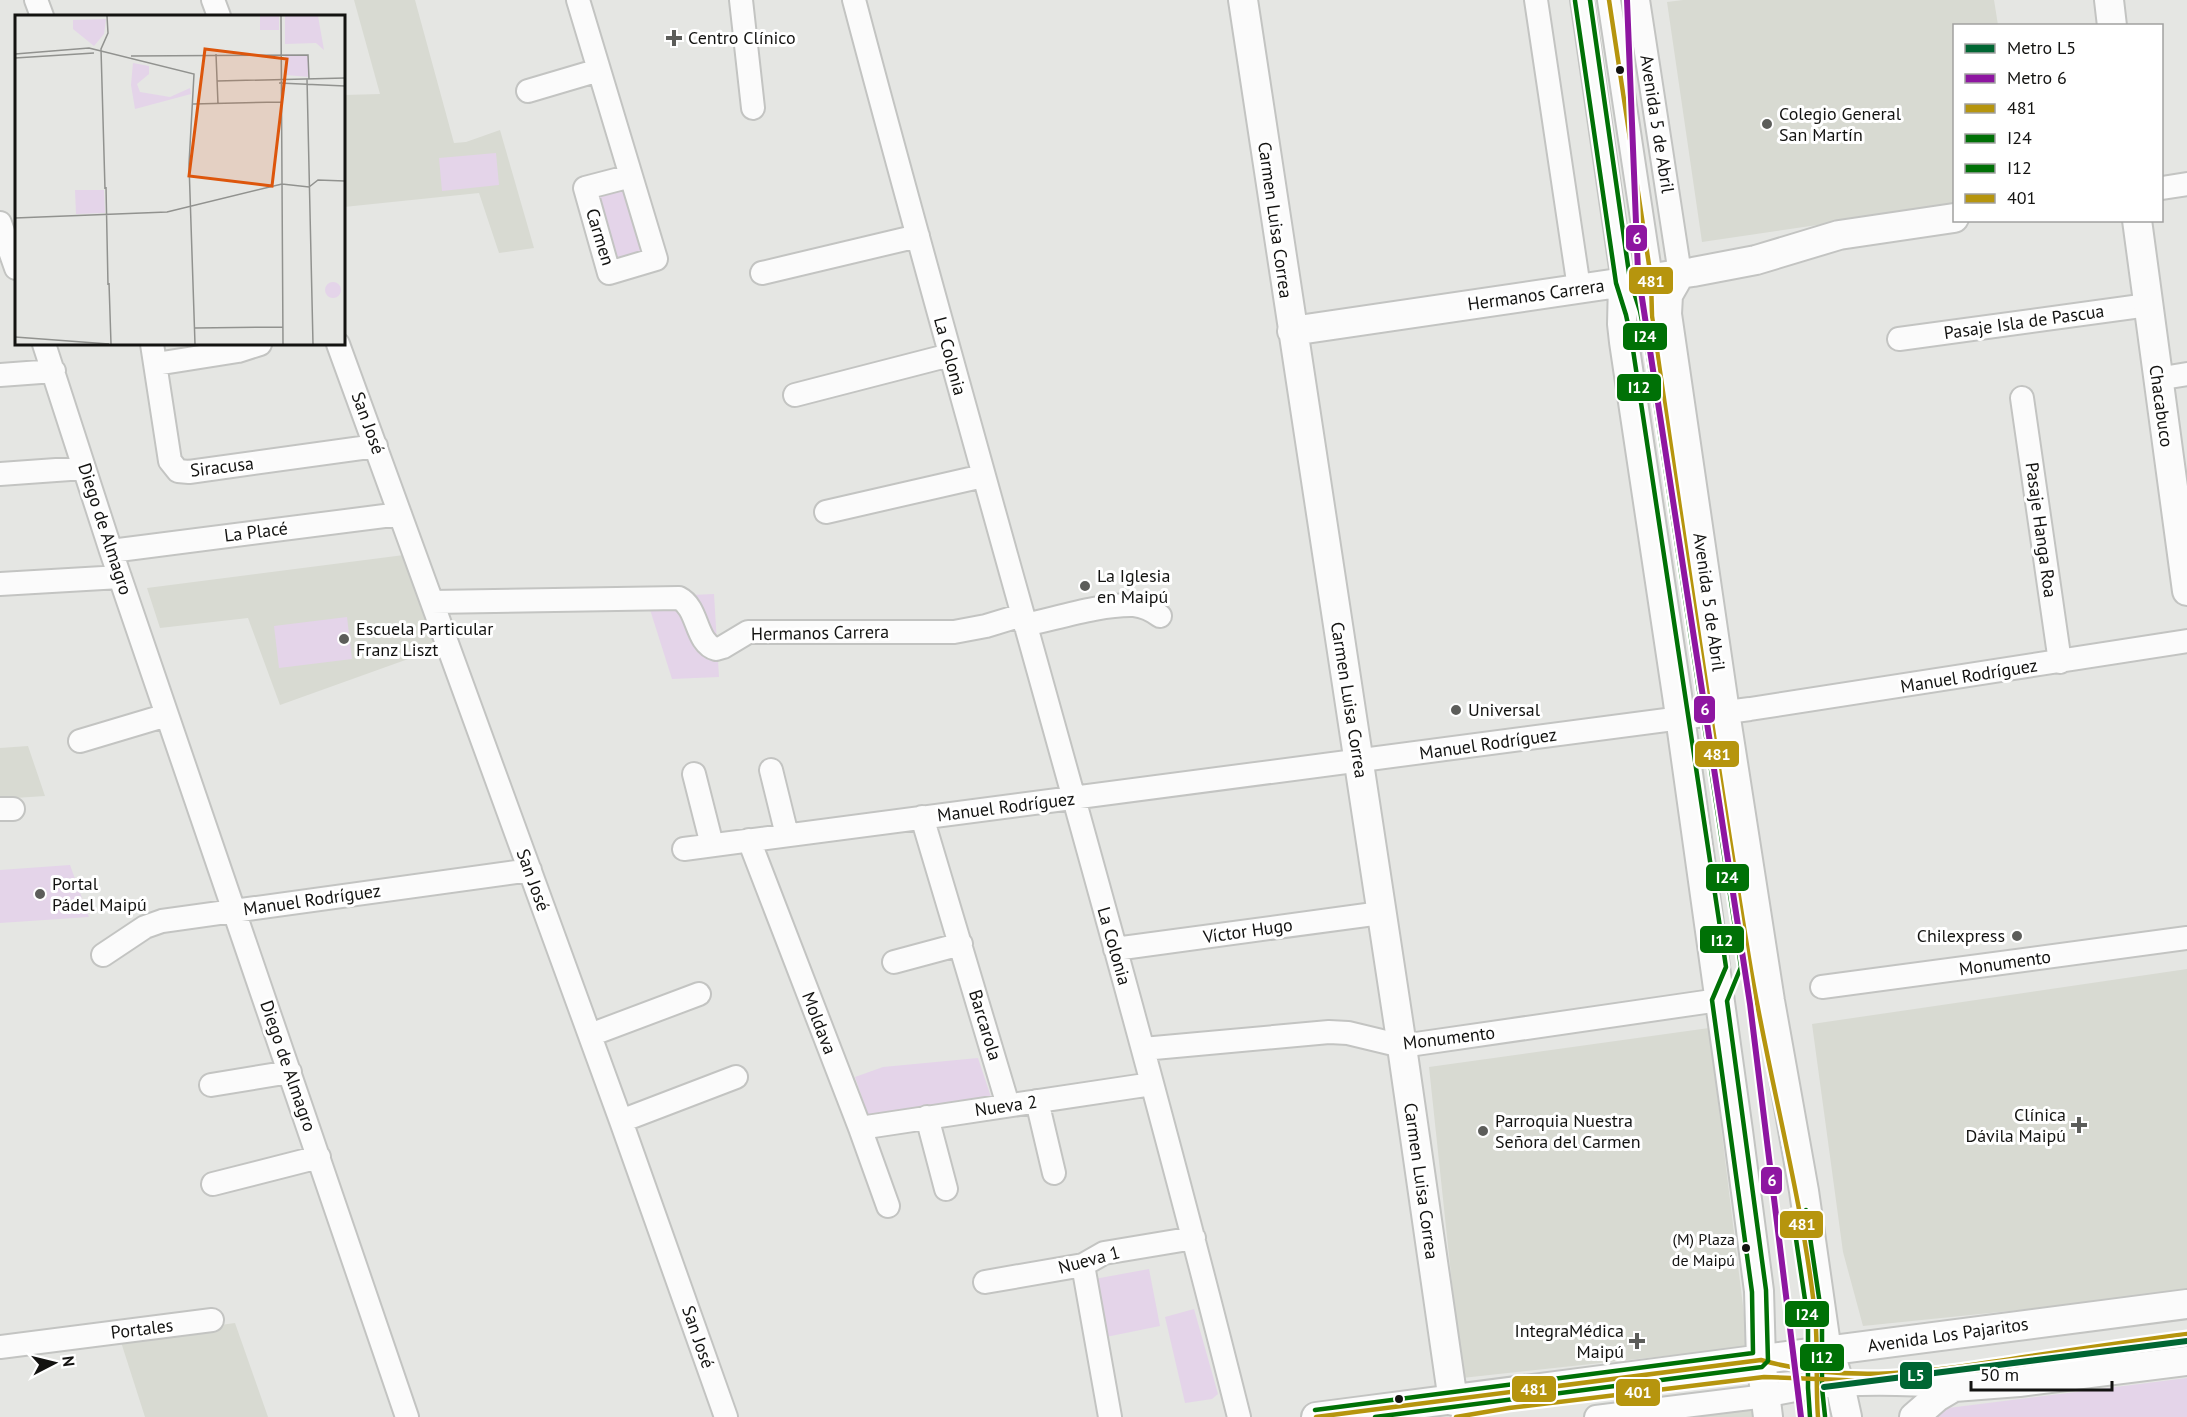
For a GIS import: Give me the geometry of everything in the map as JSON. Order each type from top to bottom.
[{"type":"main road","name":"Carmen Luisa Correa","points":[[1243,0],[1402,1046],[1452,1401]]},
{"type":"main road","points":[[2109,0],[2112,24]]},
{"type":"main road","name":"Hermanos Carrera","points":[[1292,331],[1733,265],[1839,235],[1953,218]]},
{"type":"main road","name":"Chacabuco","points":[[2137,222],[2187,591]]},
{"type":"main road","name":"Avenida 5 de Abril","points":[[1680,274],[1668,295],[1667,314],[1725,712],[1770,1001],[1804,1191],[1825,1338],[1840,1385],[1847,1417]]},
{"type":"main road","points":[[1623,282],[1621,315],[1624,342],[1680,718],[1759,1291],[1761,1360],[1767,1406]]},
{"type":"main road","name":"Avenida Los Pajaritos","points":[[1316,1417],[1829,1351],[2016,1324],[2187,1304]]},
{"type":"main road","points":[[1914,1417],[1937,1397],[1954,1387],[2019,1382],[2187,1361]]},
{"type":"street","points":[[36,0],[42,15]]},
{"type":"street","points":[[213,0],[219,15]]},
{"type":"street","points":[[578,0],[631,176]]},
{"type":"street","points":[[741,0],[753,108]]},
{"type":"street","name":"La Colonia","points":[[854,0],[983,476],[1143,1049],[1239,1417]]},
{"type":"street","points":[[1536,0],[1579,288]]},
{"type":"street","points":[[1582,0],[1623,282]]},
{"type":"street","points":[[1609,0],[1651,278]]},
{"type":"street","name":"Avenida 5 de Abril","points":[[1638,0],[1680,274]]},
{"type":"street","points":[[528,91],[599,70]]},
{"type":"street","points":[[2163,188],[2187,184]]},
{"type":"street","points":[[0,223],[15,265]]},
{"type":"street","points":[[762,273],[918,236]]},
{"type":"street","name":"Pasaje Isla de Pascua","points":[[1899,339],[2148,305]]},
{"type":"street","name":"Diego de Almagro","points":[[44,345],[120,577],[407,1417]]},
{"type":"street","name":"Siracusa","points":[[257,345],[238,351],[154,354],[170,461],[178,471],[189,472],[376,446]]},
{"type":"street","name":"San José","points":[[338,345],[590,1035],[726,1417]]},
{"type":"street","points":[[795,395],[950,355]]},
{"type":"street","points":[[0,375],[54,371]]},
{"type":"street","points":[[2157,379],[2187,374]]},
{"type":"street","name":"Pasaje Hanga Roa","points":[[2022,398],[2060,662]]},
{"type":"street","points":[[0,474],[84,468]]},
{"type":"street","points":[[826,512],[983,476]]},
{"type":"street","name":"La Placé","points":[[111,550],[400,514]]},
{"type":"street","points":[[0,584],[120,577]]},
{"type":"street","name":"Hermanos Carrera","points":[[432,603],[679,598],[687,603],[706,643],[716,649],[748,632],[954,632],[1024,620]]},
{"type":"street","points":[[1024,620],[1133,605],[1143,607],[1160,616]]},
{"type":"street","name":"Manuel Rodríguez","points":[[684,849],[1725,712],[2187,641]]},
{"type":"street","points":[[80,741],[167,715]]},
{"type":"street","points":[[771,770],[787,835]]},
{"type":"street","points":[[694,774],[711,845]]},
{"type":"street","name":"Barcarola","points":[[922,817],[1008,1105]]},
{"type":"street","name":"Moldava","points":[[749,840],[888,1206]]},
{"type":"street","name":"Manuel Rodríguez","points":[[103,954],[154,923],[530,870]]},
{"type":"street","name":"Víctor Hugo","points":[[1115,949],[1381,913]]},
{"type":"street","name":"Monumento","points":[[1822,987],[2187,938]]},
{"type":"street","points":[[894,962],[961,944]]},
{"type":"street","points":[[590,1035],[699,994]]},
{"type":"street","name":"Monumento","points":[[1143,1049],[1329,1032],[1348,1033],[1402,1046],[1719,1000]]},
{"type":"street","points":[[212,1085],[290,1072]]},
{"type":"street","points":[[621,1121],[736,1077]]},
{"type":"street","name":"Nueva 2","points":[[860,1128],[1152,1084]]},
{"type":"street","points":[[1037,1101],[1054,1173]]},
{"type":"street","points":[[927,1118],[946,1189]]},
{"type":"street","points":[[213,1184],[319,1157]]},
{"type":"street","name":"Nueva 1","points":[[985,1282],[1083,1265],[1104,1253],[1194,1238]]},
{"type":"street","points":[[1083,1265],[1110,1417]]},
{"type":"street","name":"Portales","points":[[0,1347],[212,1320]]},
{"type":"street","points":[[1596,1417],[1767,1406],[1789,1390],[1840,1385],[1904,1384],[1954,1387]]},
{"type":"shaded area","points":[[354,0],[415,0],[454,143],[466,142],[500,130],[534,248],[499,253],[479,193],[345,207],[345,95],[380,94]]},
{"type":"shaded area","name":"Colegio General San Martín","points":[[1683,0],[1994,0],[1998,24],[1953,24],[1953,205],[1702,242],[1667,2]]},
{"type":"shaded area","points":[[496,153],[499,185],[442,191],[439,158]]},
{"type":"shaded area","points":[[626,185],[647,252],[615,261],[595,194]]},
{"type":"shaded area","name":"Escuela Particular Franz Liszt","points":[[404,555],[436,649],[280,705],[248,618],[160,628],[147,588]]},
{"type":"shaded area","points":[[714,594],[719,677],[672,679],[646,597]]},
{"type":"shaded area","points":[[347,617],[352,659],[279,668],[274,626]]},
{"type":"shaded area","points":[[28,746],[45,796],[0,799],[0,748]]},
{"type":"shaded area","name":"Portal Pádel Maipú","points":[[70,865],[89,917],[0,923],[0,870]]},
{"type":"shaded area","points":[[2187,969],[2187,1293],[1863,1326],[1843,1252],[1812,1024]]},
{"type":"shaded area","points":[[1709,1028],[1748,1347],[1462,1378],[1429,1067]]},
{"type":"shaded area","points":[[978,1058],[992,1100],[869,1118],[855,1077],[883,1067]]},
{"type":"shaded area","points":[[1149,1269],[1160,1326],[1101,1338],[1089,1280]]},
{"type":"shaded area","points":[[1194,1309],[1218,1394],[1212,1399],[1185,1403],[1165,1317]]},
{"type":"shaded area","points":[[235,1323],[268,1417],[145,1417],[120,1339]]},
{"type":"shaded area","points":[[2187,1378],[2187,1417],[1925,1417],[1932,1410]]},
{"type":"shaded area","points":[[1755,1408],[1756,1417],[1691,1417]]},
{"type":"metro line","name":"6","points":[[1627,0],[1638,272],[1750,1004],[1801,1417]]},
{"type":"metro line","name":"L5","points":[[1824,1387],[2187,1341]]},
{"type":"transit line","name":"I24","points":[[1375,1417],[1762,1367],[1768,1361],[1766,1290],[1727,1001],[1741,967],[1646,341],[1640,311],[1630,280],[1590,0]]},
{"type":"transit line","name":"481","points":[[1609,0],[1651,278],[1652,316],[1736,878],[1757,1002],[1808,1261],[1817,1347],[1818,1417]]},
{"type":"transit line","name":"I12","points":[[1315,1410],[1753,1353],[1752,1292],[1712,1000],[1726,967],[1632,343],[1616,283],[1575,1]]},
{"type":"transit line","name":"I12","points":[[1806,1210],[1822,1318],[1822,1388],[1825,1416]]},
{"type":"transit line","name":"I24","points":[[1792,1212],[1808,1320],[1810,1417]]},
{"type":"transit line","name":"481","points":[[1316,1417],[1761,1360],[1794,1368],[1827,1372],[1859,1374],[1925,1371],[2187,1334]]},
{"type":"transit line","name":"401","points":[[1456,1417],[1509,1408],[1764,1377],[1868,1381],[1988,1369],[2187,1342]]},
{"type":"place","name":"Centro Clínico","points":[[674,38]]},
{"type":"place","name":"Colegio General San Martín","points":[[1767,124]]},
{"type":"place","name":"La Iglesia en Maipú","points":[[1085,586]]},
{"type":"place","name":"Escuela Particular Franz Liszt","points":[[344,639]]},
{"type":"place","name":"Universal","points":[[1456,710]]},
{"type":"place","name":"Portal Pádel Maipú","points":[[40,894]]},
{"type":"place","name":"Chilexpress","points":[[2017,936]]},
{"type":"place","name":"Clínica Dávila Maipú","points":[[2079,1125]]},
{"type":"place","name":"Parroquia Nuestra Señora del Carmen","points":[[1483,1131]]},
{"type":"place","name":"(M) Plaza de Maipú","points":[[1746,1248]]},
{"type":"place","name":"IntegraMédica Maipú","points":[[1637,1341]]}]
